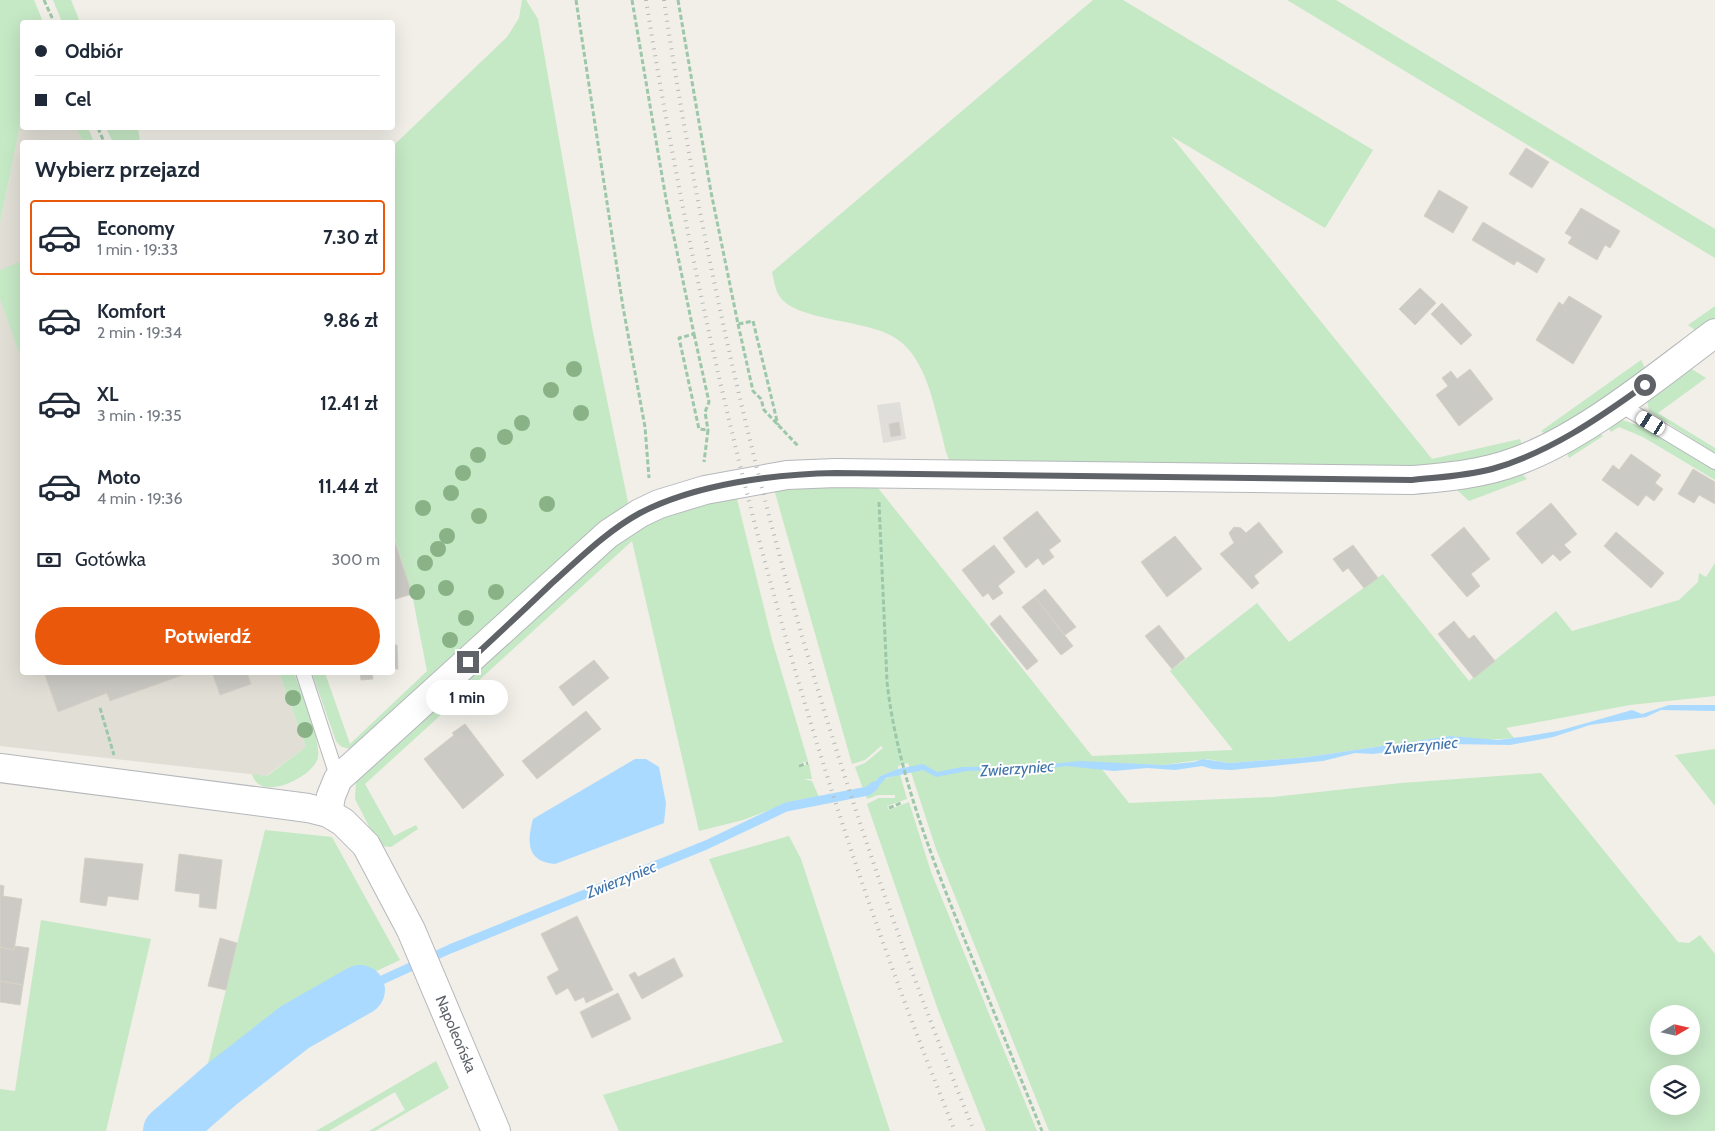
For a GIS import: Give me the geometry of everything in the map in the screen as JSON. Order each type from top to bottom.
[{"type":"street","points":[[0,768],[308,808],[328,813],[331,796],[338,780],[597,544],[619,526],[650,508],[700,492],[808,473],[1412,480],[1461,476],[1490,470],[1531,455],[1566,437],[1619,404],[1715,333]]},
{"type":"street","name":"Napoleońska","points":[[328,813],[356,833],[366,845],[413,934],[496,1131]]},
{"type":"lane","points":[[1619,404],[1715,462]]},
{"type":"lane","points":[[304,675],[338,780]]},
{"type":"path","points":[[44,0],[53,20]]},
{"type":"path","points":[[576,0],[623,307],[645,427],[650,508]]},
{"type":"path","points":[[632,0],[664,190],[709,402],[705,412],[708,430],[700,492]]},
{"type":"path","points":[[678,0],[709,182],[753,391],[761,399],[764,410],[800,448],[808,473]]},
{"type":"path","points":[[738,324],[753,320],[778,425]]},
{"type":"path","points":[[694,334],[679,338],[699,429],[708,430]]},
{"type":"path","points":[[878,473],[887,682],[903,764],[934,864],[1042,1131]]},
{"type":"path","points":[[100,708],[116,763]]},
{"type":"path","points":[[799,766],[808,763]]},
{"type":"path","points":[[889,808],[901,803]]},
{"type":"shaded area","points":[[20,126],[20,130],[77,130],[82,140],[20,140],[20,675],[280,675],[306,747],[266,776],[0,746],[0,223]]},
{"type":"shaded area","points":[[900,402],[906,439],[883,443],[877,405]]},
{"type":"green space","points":[[0,0],[34,0],[42,20],[20,20],[20,126],[0,223]]},
{"type":"green space","points":[[53,0],[71,0],[79,20],[61,20]]},
{"type":"green space","points":[[522,0],[526,0],[538,19],[592,327],[629,507],[352,749],[347,748],[341,746],[336,741],[313,675],[326,675],[350,744],[427,671],[412,594],[395,539],[395,144],[507,37],[519,18]]},
{"type":"green space","points":[[1093,0],[1123,0],[1373,150],[1325,228],[1171,136],[1432,459],[1520,439],[1523,449],[1438,468],[951,463],[945,449],[927,382],[915,358],[907,348],[885,332],[802,311],[789,305],[780,297],[772,272]]},
{"type":"green space","points":[[1287,0],[1336,0],[1715,229],[1715,258]]},
{"type":"green space","points":[[77,130],[89,130],[93,140],[82,140]]},
{"type":"green space","points":[[107,130],[138,130],[140,140],[112,140]]},
{"type":"green space","points":[[20,262],[20,355],[0,299],[0,270]]},
{"type":"green space","points":[[1715,306],[1715,322],[1699,333],[1688,325]]},
{"type":"green space","points":[[1641,360],[1645,368],[1644,372],[1548,436],[1541,431]]},
{"type":"green space","points":[[1687,366],[1706,378],[1658,413],[1715,448],[1715,454],[1649,411],[1647,398]]},
{"type":"green space","points":[[1617,418],[1642,427],[1715,470],[1715,480],[1643,437],[1619,427],[1611,432],[1605,423]]},
{"type":"green space","points":[[1596,429],[1603,436],[1569,458],[1566,450]]},
{"type":"green space","points":[[1519,471],[1527,479],[1469,501],[1457,490],[1458,486]]},
{"type":"green space","points":[[874,483],[1092,756],[1233,750],[1170,671],[1257,603],[1289,642],[1383,574],[1469,681],[1556,611],[1572,631],[1679,600],[1698,582],[1699,573],[1706,577],[1715,563],[1715,696],[1630,705],[1506,728],[1514,738],[1485,740],[1450,736],[1308,757],[1229,763],[1207,759],[1163,765],[1097,763],[1129,803],[1273,797],[1401,783],[1541,773],[1678,942],[1689,943],[1700,935],[1715,954],[1715,1131],[1049,1131],[936,849],[908,763],[880,776],[870,787],[863,789],[855,767],[865,763],[883,748],[881,746],[865,760],[852,764],[774,489]]},
{"type":"green space","points":[[736,495],[772,640],[808,761],[798,764],[800,767],[809,764],[812,779],[803,779],[812,781],[819,797],[793,801],[743,820],[699,831],[632,541],[365,784],[394,836],[416,825],[418,829],[391,847],[379,846],[355,799],[356,781],[604,551],[661,516]]},
{"type":"green space","points":[[280,675],[295,675],[314,728],[318,757],[308,772],[287,784],[265,787],[257,783],[252,774],[267,776],[306,747]]},
{"type":"green space","points":[[1715,749],[1715,806],[1675,755]]},
{"type":"green space","points":[[900,774],[907,799],[887,806],[889,810],[909,802],[931,872],[1037,1131],[986,1131],[938,1010],[867,804],[879,798],[895,798],[895,795],[878,795],[867,799],[866,796],[874,791],[882,780]]},
{"type":"green space","points":[[265,830],[332,837],[400,960],[314,1000],[203,1084]]},
{"type":"green space","points":[[789,836],[801,859],[890,1131],[619,1131],[603,1095],[783,1042],[709,859]]},
{"type":"green space","points":[[41,920],[151,939],[106,1131],[0,1131],[0,1089],[15,1091]]},
{"type":"green space","points":[[436,1061],[449,1088],[375,1131],[369,1131],[405,1110],[395,1092],[329,1131],[316,1131]]},
{"type":"water","points":[[1669,705],[1715,705],[1715,711],[1661,710],[1646,717],[1590,725],[1553,737],[1510,745],[1449,744],[1373,754],[1355,753],[1323,761],[1231,770],[1212,769],[1202,766],[1175,770],[1147,768],[1114,771],[1066,766],[1030,771],[1015,769],[967,771],[936,777],[923,770],[886,778],[874,791],[866,796],[863,789],[870,787],[880,776],[898,769],[923,764],[937,772],[962,767],[1031,766],[1080,761],[1163,765],[1194,762],[1203,759],[1229,763],[1308,757],[1450,736],[1498,740],[1528,736],[1558,731],[1632,710],[1642,714]]},
{"type":"water","points":[[635,759],[646,759],[659,767],[666,803],[664,823],[555,864],[538,859],[534,855],[530,843],[533,819]]},
{"type":"building","points":[[1526,148],[1549,162],[1532,188],[1509,174]]},
{"type":"building","points":[[1439,190],[1468,207],[1453,233],[1424,216]]},
{"type":"building","points":[[1581,208],[1620,231],[1610,248],[1605,245],[1597,260],[1568,243],[1572,237],[1565,233]]},
{"type":"building","points":[[1483,222],[1545,259],[1537,273],[1517,261],[1514,265],[1472,240]]},
{"type":"building","points":[[1420,288],[1436,303],[1415,325],[1399,309]]},
{"type":"building","points":[[1569,296],[1602,316],[1573,364],[1536,340],[1559,302],[1563,305]]},
{"type":"building","points":[[1442,303],[1472,335],[1461,345],[1431,314]]},
{"type":"building","points":[[1470,369],[1493,399],[1459,426],[1436,395],[1448,386],[1442,378],[1451,371],[1457,379]]},
{"type":"building","points":[[899,422],[901,435],[891,437],[889,424]]},
{"type":"building","points":[[1631,454],[1661,475],[1655,483],[1663,489],[1654,501],[1646,495],[1638,506],[1602,480],[1613,465],[1619,470]]},
{"type":"building","points":[[1693,469],[1715,482],[1715,504],[1699,495],[1694,503],[1678,494]]},
{"type":"building","points":[[1551,503],[1577,534],[1564,545],[1571,552],[1560,561],[1553,554],[1542,564],[1516,533]]},
{"type":"building","points":[[1037,511],[1061,541],[1049,550],[1054,557],[1043,565],[1038,558],[1026,568],[1003,538]]},
{"type":"building","points":[[1259,522],[1283,552],[1254,576],[1259,583],[1252,589],[1220,554],[1234,543],[1229,533],[1234,527],[1241,528],[1246,533]]},
{"type":"building","points":[[1464,527],[1490,559],[1471,574],[1480,586],[1467,597],[1431,555]]},
{"type":"building","points":[[1616,532],[1664,573],[1651,588],[1604,546]]},
{"type":"building","points":[[1175,536],[1202,569],[1167,597],[1141,562]]},
{"type":"building","points":[[395,542],[412,594],[395,599]]},
{"type":"building","points":[[994,545],[1015,572],[998,586],[1003,593],[993,600],[988,593],[983,597],[962,570]]},
{"type":"building","points":[[1353,545],[1378,578],[1364,588],[1348,568],[1343,572],[1333,559]]},
{"type":"building","points":[[1045,589],[1076,627],[1065,635],[1035,597]]},
{"type":"building","points":[[1035,597],[1073,646],[1061,655],[1022,607]]},
{"type":"building","points":[[1000,615],[1038,661],[1027,670],[990,624]]},
{"type":"building","points":[[1454,621],[1469,639],[1474,635],[1495,661],[1474,678],[1438,634]]},
{"type":"building","points":[[1159,625],[1185,658],[1172,669],[1145,636]]},
{"type":"building","points":[[395,645],[397,645],[398,669],[395,669]]},
{"type":"building","points":[[594,660],[609,678],[573,706],[559,687]]},
{"type":"building","points":[[45,675],[183,675],[110,701],[107,693],[58,712]]},
{"type":"building","points":[[213,675],[248,675],[251,684],[220,695]]},
{"type":"building","points":[[360,675],[372,675],[373,679],[361,680]]},
{"type":"building","points":[[586,711],[601,729],[537,779],[522,761]]},
{"type":"building","points":[[465,724],[504,775],[463,809],[424,759],[454,735],[452,733]]},
{"type":"building","points":[[179,854],[222,860],[216,909],[199,907],[200,894],[175,891]]},
{"type":"building","points":[[85,858],[143,864],[138,900],[108,896],[106,906],[80,902]]},
{"type":"building","points":[[0,885],[4,886],[3,896],[22,899],[14,950],[0,947]]},
{"type":"building","points":[[577,916],[613,990],[586,1003],[584,997],[575,1001],[568,988],[556,995],[547,977],[559,970],[541,934]]},
{"type":"building","points":[[220,938],[237,943],[226,990],[208,986]]},
{"type":"building","points":[[15,946],[29,948],[23,985],[0,981],[0,947],[14,950]]},
{"type":"building","points":[[674,958],[683,976],[642,999],[629,975],[635,972],[638,977]]},
{"type":"building","points":[[0,981],[23,985],[20,1005],[0,1002]]},
{"type":"building","points":[[618,993],[631,1019],[592,1038],[580,1012]]},
{"type":"waterway","name":"Zwierzyniec","points":[[360,990],[450,949],[706,845],[786,807],[868,791],[874,786]]},
{"type":"waterway","points":[[168,1131],[222,1084],[295,1027],[360,990]]},
{"type":"railway","points":[[646,0],[671,145],[700,289],[732,432],[768,574],[809,716],[853,856],[902,994],[955,1131]]},
{"type":"railway","points":[[664,0],[688,145],[716,289],[748,432],[785,575],[826,716],[871,856],[921,994],[974,1131]]},
{"type":"route","points":[[468,662],[563,574],[619,526],[659,504],[705,490],[808,473],[1412,480],[1461,476],[1516,462],[1541,451],[1619,404],[1645,385]]}]
